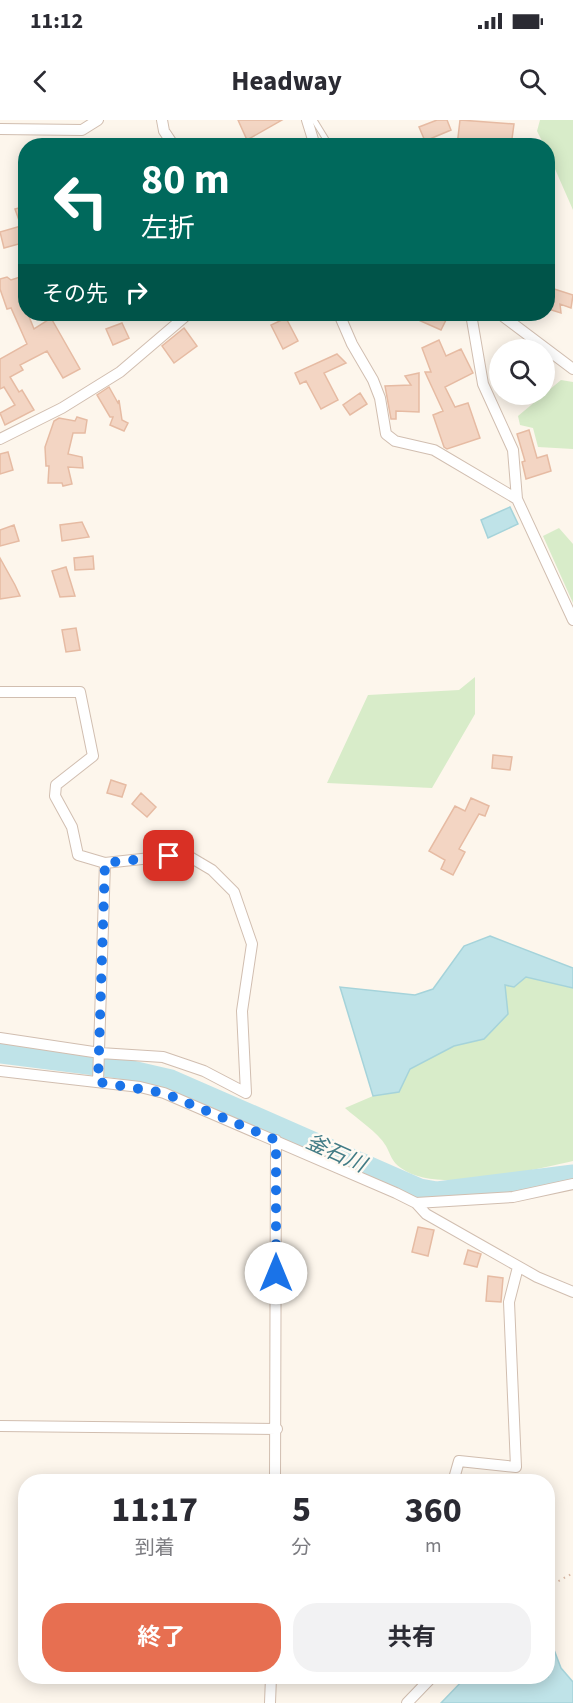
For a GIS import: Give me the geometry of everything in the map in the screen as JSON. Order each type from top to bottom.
[{"type":"street","points":[[0,129],[82,130],[98,120]]},
{"type":"street","points":[[162,120],[164,131],[169,138]]},
{"type":"street","points":[[308,120],[313,138]]},
{"type":"street","points":[[0,440],[62,408],[120,372],[181,321]]},
{"type":"street","points":[[342,321],[376,389],[386,434],[395,441],[434,450],[517,499]]},
{"type":"street","points":[[472,321],[483,384],[513,450],[517,499],[539,552],[573,620]]},
{"type":"street","points":[[509,321],[573,369]]},
{"type":"street","points":[[0,692],[80,692],[93,756],[56,785],[56,796],[72,826],[78,855],[105,863],[169,856],[190,857],[212,870],[234,892],[252,944],[242,1011],[246,1093],[204,1071],[163,1057],[100,1055],[0,1038]]},
{"type":"street","points":[[98,1078],[105,863]]},
{"type":"street","points":[[0,1071],[98,1078],[164,1093],[416,1203],[426,1214],[518,1267],[573,1292]]},
{"type":"street","points":[[275,1474],[276,1140]]},
{"type":"street","points":[[416,1203],[513,1197],[573,1184]]},
{"type":"street","points":[[455,1474],[459,1461],[516,1467],[509,1302],[518,1267]]},
{"type":"street","points":[[0,1426],[277,1429]]},
{"type":"street","points":[[270,1703],[271,1684]]},
{"type":"street","points":[[407,1703],[425,1684]]},
{"type":"lane","points":[[314,120],[325,138]]},
{"type":"path","points":[[555,1583],[573,1573]]},
{"type":"green space","points":[[540,120],[573,120],[573,210],[555,169],[555,138],[540,138],[537,131]]},
{"type":"green space","points":[[561,380],[573,382],[573,449],[538,447],[533,428],[520,425],[518,416],[531,405],[555,405],[555,385]]},
{"type":"green space","points":[[559,528],[573,544],[573,603],[543,536]]},
{"type":"green space","points":[[475,677],[475,714],[432,788],[327,783],[368,695],[459,690]]},
{"type":"green space","points":[[526,977],[573,988],[573,1161],[510,1174],[460,1180],[437,1180],[417,1176],[401,1168],[393,1160],[378,1136],[345,1108],[373,1096],[399,1092],[410,1069],[454,1046],[484,1039],[504,985],[514,987]]},
{"type":"water","points":[[510,507],[518,524],[488,538],[481,520]]},
{"type":"water","points":[[490,936],[573,968],[573,988],[526,977],[514,987],[505,985],[508,1014],[484,1039],[454,1046],[410,1069],[399,1092],[373,1096],[340,987],[415,995],[433,989],[464,946]]},
{"type":"water","points":[[555,1652],[561,1668],[573,1682],[573,1703],[441,1703],[459,1684],[555,1684]]},
{"type":"building","points":[[238,120],[282,120],[250,138],[246,138]]},
{"type":"building","points":[[437,120],[447,120],[451,130],[432,138],[424,138],[419,127]]},
{"type":"building","points":[[460,120],[514,124],[512,138],[458,138]]},
{"type":"building","points":[[18,227],[18,244],[4,248],[0,232]]},
{"type":"building","points":[[7,277],[11,280],[18,278],[18,321],[31,321],[34,329],[46,321],[53,321],[80,369],[63,378],[47,351],[20,365],[23,370],[10,377],[19,392],[22,390],[34,410],[5,425],[0,413],[15,405],[4,387],[0,389],[0,359],[27,344],[11,308],[7,309],[0,289],[0,279]]},
{"type":"building","points":[[555,289],[573,295],[571,308],[560,304],[561,313],[555,311]]},
{"type":"building","points":[[280,321],[288,321],[298,341],[283,349],[271,325]]},
{"type":"building","points":[[421,321],[446,321],[441,330]]},
{"type":"building","points":[[122,323],[129,338],[113,345],[106,329]]},
{"type":"building","points":[[184,328],[197,346],[174,363],[162,346]]},
{"type":"building","points":[[439,340],[446,356],[461,349],[473,373],[445,387],[455,407],[468,403],[480,438],[447,449],[444,447],[433,415],[443,411],[425,372],[431,372],[422,348]]},
{"type":"building","points":[[337,354],[346,363],[324,373],[338,400],[321,409],[306,381],[300,384],[295,373]]},
{"type":"building","points":[[419,373],[419,412],[396,411],[396,419],[391,419],[385,386],[411,385],[405,376]]},
{"type":"building","points":[[109,387],[118,403],[119,400],[122,420],[128,423],[124,431],[110,425],[113,417],[110,417],[97,395]]},
{"type":"building","points":[[360,393],[367,404],[350,415],[343,405]]},
{"type":"building","points":[[77,417],[87,420],[85,433],[73,433],[68,454],[82,457],[83,468],[68,467],[72,484],[63,486],[62,483],[48,483],[49,466],[46,466],[45,447],[54,421],[59,418],[75,421]]},
{"type":"building","points":[[529,430],[537,458],[547,455],[551,471],[526,479],[522,462],[525,461],[517,434]]},
{"type":"building","points":[[8,452],[13,470],[0,474],[0,454]]},
{"type":"building","points":[[82,522],[89,537],[62,541],[60,525]]},
{"type":"building","points":[[14,525],[19,541],[0,546],[0,530]]},
{"type":"building","points":[[93,556],[94,569],[75,570],[74,558]]},
{"type":"building","points":[[0,558],[15,585],[20,596],[0,599]]},
{"type":"building","points":[[66,567],[75,596],[60,597],[52,571]]},
{"type":"building","points":[[76,628],[80,650],[66,652],[62,630]]},
{"type":"building","points":[[493,755],[512,757],[510,770],[492,768]]},
{"type":"building","points":[[111,780],[126,785],[122,797],[107,793]]},
{"type":"building","points":[[141,793],[156,807],[147,817],[132,804]]},
{"type":"building","points":[[471,798],[489,806],[485,816],[479,814],[459,849],[465,852],[453,875],[441,869],[445,860],[429,851],[455,806],[465,811]]},
{"type":"building","points":[[165,832],[168,845],[148,848],[146,836]]},
{"type":"building","points":[[418,1227],[434,1230],[428,1256],[412,1252]]},
{"type":"building","points":[[468,1250],[481,1254],[477,1267],[464,1264]]},
{"type":"building","points":[[488,1276],[503,1278],[501,1302],[486,1301]]},
{"type":"waterway","name":"釜石川","points":[[0,1053],[119,1068],[171,1080],[420,1189],[437,1192],[573,1175]]},
{"type":"route","points":[[169,856],[105,863],[98,1082],[140,1087],[164,1093],[276,1140],[276,1273]]}]
